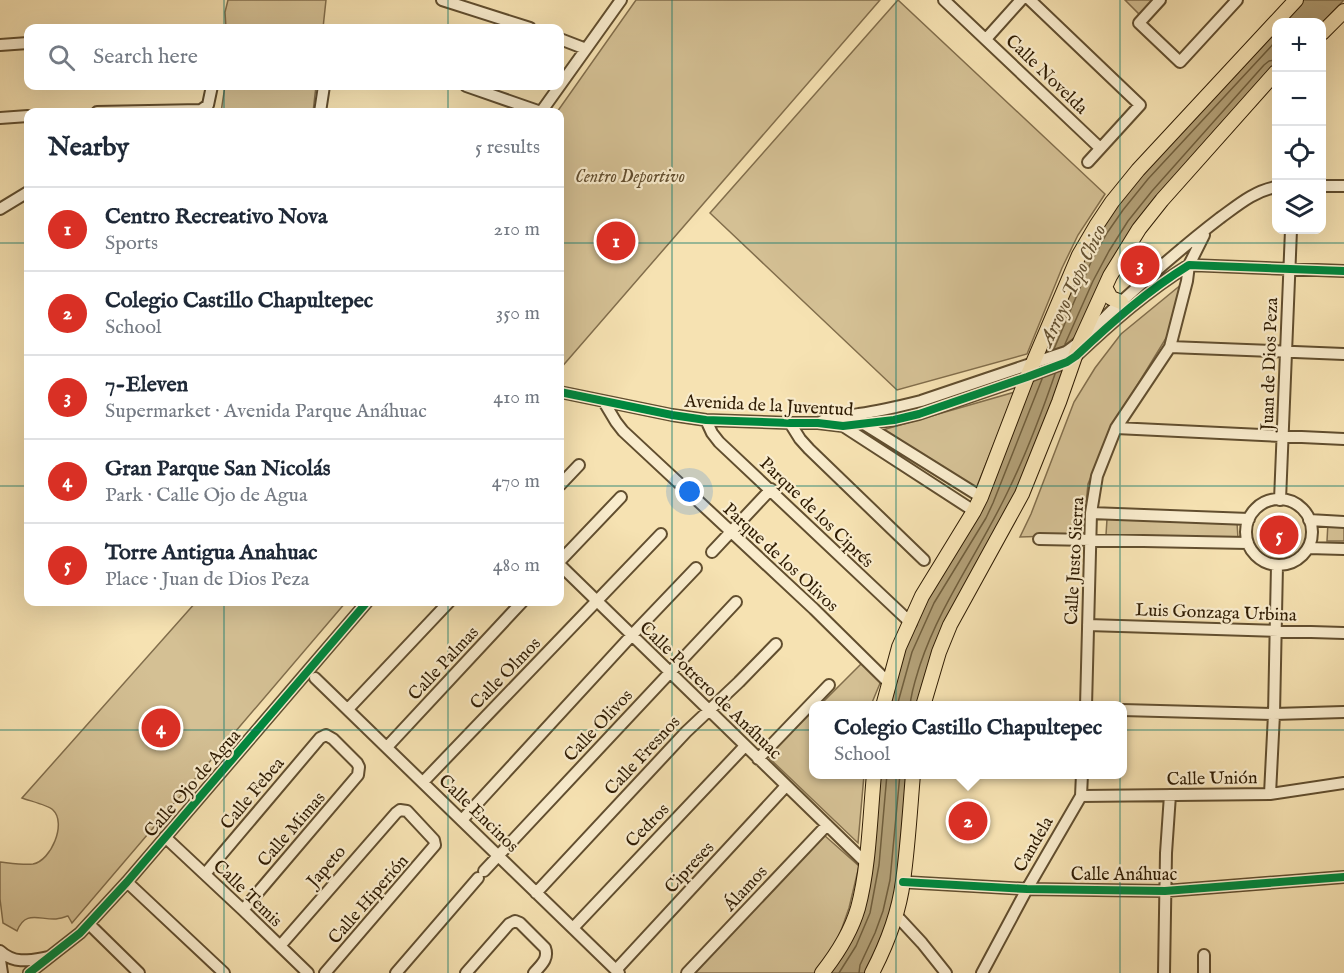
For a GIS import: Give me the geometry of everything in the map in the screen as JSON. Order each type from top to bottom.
[{"type":"main road","points":[[883,701],[899,647],[922,596],[981,497],[1035,369],[1079,255],[1096,226],[1138,170],[1296,0]]},
{"type":"main road","points":[[1326,18],[1344,3]]},
{"type":"main road","points":[[1326,29],[1344,11]]},
{"type":"main road","points":[[924,701],[946,634],[1022,494],[1059,402],[1072,353],[1110,276],[1133,239],[1162,200],[1272,76]]},
{"type":"main road","points":[[1105,287],[1111,298],[1121,302]]},
{"type":"main road","points":[[822,973],[837,952],[857,910],[866,863],[874,779]]},
{"type":"main road","points":[[872,973],[896,915],[903,882],[913,779]]},
{"type":"street","points":[[442,0],[517,24]]},
{"type":"street","points":[[564,80],[621,0]]},
{"type":"street","name":"Calle Novelda","points":[[944,0],[1100,148]]},
{"type":"street","points":[[986,39],[1021,0]]},
{"type":"street","points":[[1030,0],[1140,105],[1088,162]]},
{"type":"street","points":[[1160,0],[1139,23],[1180,62],[1237,0]]},
{"type":"street","points":[[564,41],[586,49]]},
{"type":"street","points":[[0,45],[24,43]]},
{"type":"street","points":[[206,108],[211,90]]},
{"type":"street","points":[[321,108],[323,90]]},
{"type":"street","points":[[478,90],[529,108]]},
{"type":"street","points":[[544,108],[557,90]]},
{"type":"street","points":[[0,118],[24,116]]},
{"type":"street","points":[[1326,186],[1344,186]]},
{"type":"street","points":[[1072,353],[1121,302],[1206,229],[1242,202],[1257,193],[1272,188]]},
{"type":"street","points":[[0,209],[24,194]]},
{"type":"street","name":"Calle Justo Sierra","points":[[1086,701],[1091,513],[1097,476],[1116,428],[1170,347],[1189,266],[1206,229]]},
{"type":"street","name":"Juan de Dios Peza","points":[[1280,500],[1291,234]]},
{"type":"street","points":[[1072,353],[1174,274],[1189,266],[1344,271]]},
{"type":"street","points":[[1170,347],[1344,354]]},
{"type":"street","name":"Avenida de la Juventud","points":[[564,393],[706,420],[818,423],[843,426],[894,420],[919,414],[1072,353]]},
{"type":"street","name":"Avenida de la Juventud","points":[[818,423],[835,417],[898,408],[1035,369]]},
{"type":"street","name":"Parque de los Olivos","points":[[604,402],[623,431],[814,609],[889,683]]},
{"type":"street","points":[[835,417],[843,426],[974,511]]},
{"type":"street","name":"Parque de los Ciprés","points":[[706,420],[719,442],[910,623]]},
{"type":"street","points":[[790,423],[809,449],[924,560]]},
{"type":"street","points":[[864,424],[981,497]]},
{"type":"street","points":[[1116,428],[1344,439]]},
{"type":"street","points":[[564,481],[579,465]]},
{"type":"street","points":[[712,552],[771,489]]},
{"type":"street","points":[[564,559],[621,496]]},
{"type":"street","points":[[1280,500],[1289,501],[1305,512],[1312,534],[1308,548],[1302,555],[1295,561],[1277,565],[1259,559],[1252,552],[1246,531],[1254,511],[1270,501],[1280,500]]},
{"type":"street","points":[[1091,513],[1249,519]]},
{"type":"street","points":[[1309,520],[1344,522]]},
{"type":"street","name":"Calle Olmos","points":[[423,782],[661,534]]},
{"type":"street","points":[[1040,539],[1248,543]]},
{"type":"street","points":[[1308,548],[1344,549]]},
{"type":"street","points":[[1270,794],[1277,565]]},
{"type":"street","name":"Calle Potrero de Anáhuac","points":[[564,567],[866,863]]},
{"type":"street","points":[[462,820],[696,568]]},
{"type":"street","name":"Calle Olivos","points":[[396,973],[481,875],[736,602]]},
{"type":"street","name":"Calle Ojo de Agua","points":[[29,973],[89,924],[365,606]]},
{"type":"street","points":[[348,709],[445,606]]},
{"type":"street","name":"Calle Palmas","points":[[387,747],[518,606]]},
{"type":"street","name":"Luis Gonzaga Urbina","points":[[1088,625],[1344,633]]},
{"type":"street","name":"Calle Fresnos","points":[[536,893],[686,732],[776,644]]},
{"type":"street","name":"Calle Encinos","points":[[315,678],[617,971]]},
{"type":"street","points":[[814,701],[829,685]]},
{"type":"street","points":[[758,759],[809,706]]},
{"type":"street","points":[[1127,710],[1274,714],[1344,712]]},
{"type":"street","name":"Calle Mimas","points":[[243,910],[358,776],[357,763],[326,735]]},
{"type":"street","name":"Calle Febea","points":[[205,874],[320,738],[326,735]]},
{"type":"street","name":"Cedros","points":[[573,928],[745,746]]},
{"type":"street","points":[[1081,796],[1083,779]]},
{"type":"street","name":"Calle Unión","points":[[1081,796],[1270,794],[1344,783]]},
{"type":"street","name":"Cipreses","points":[[617,971],[786,786]]},
{"type":"street","points":[[1164,973],[1170,795]]},
{"type":"street","name":"Candela","points":[[982,973],[1081,796]]},
{"type":"street","name":"Calle Hiperión","points":[[325,973],[435,845],[434,840],[407,811],[400,810]]},
{"type":"street","name":"Japeto","points":[[280,946],[352,861],[400,810]]},
{"type":"street","name":"Álamos","points":[[687,973],[827,825]]},
{"type":"street","name":"Calle Temis","points":[[165,837],[308,973]]},
{"type":"street","name":"Calle Anáhuac","points":[[903,882],[1027,889],[1165,891],[1344,877]]},
{"type":"street","points":[[127,882],[224,973]]},
{"type":"street","points":[[896,915],[946,973]]},
{"type":"street","points":[[466,973],[509,924],[515,921],[520,923],[545,948],[547,955],[534,973]]},
{"type":"street","points":[[89,924],[139,973]]},
{"type":"street","points":[[0,951],[8,958],[20,961],[50,957]]},
{"type":"street","points":[[1204,955],[1204,973]]},
{"type":"street","points":[[0,960],[2,973]]},
{"type":"green space","points":[[228,0],[326,0],[323,24],[226,24],[225,12]]},
{"type":"green space","name":"Centro Deportivo","points":[[636,0],[880,0],[564,364],[564,108],[560,108]]},
{"type":"green space","points":[[898,0],[1105,194],[1078,235],[1027,354],[897,390],[710,213]]},
{"type":"green space","points":[[1125,0],[1155,0],[1142,17]]},
{"type":"green space","points":[[224,90],[316,90],[313,108],[222,108]]},
{"type":"green space","points":[[1182,284],[1171,330],[1111,428],[1088,484],[1083,535],[1020,537],[1074,402],[1095,368],[1121,334]]},
{"type":"green space","points":[[1015,392],[975,491],[879,431]]},
{"type":"green space","points":[[1280,517],[1293,523],[1299,536],[1293,549],[1280,555],[1267,549],[1261,536],[1267,523]]},
{"type":"green space","points":[[1107,519],[1237,522],[1238,539],[1106,535]]},
{"type":"green space","points":[[1328,522],[1344,522],[1344,541],[1327,541]]},
{"type":"green space","points":[[192,606],[343,606],[72,923],[68,916],[54,919],[28,918],[17,931],[3,923],[0,899],[0,862],[33,864],[40,861],[51,849],[58,832],[57,816],[51,808],[22,798]]},
{"type":"green space","points":[[862,663],[881,681],[873,701],[824,701]]},
{"type":"green space","points":[[809,715],[809,779],[864,779],[858,843],[767,756]]},
{"type":"green space","points":[[824,835],[859,866],[849,908],[837,942],[814,973],[694,973]]},
{"type":"water","points":[[1296,0],[1344,0],[1326,19],[1280,18]]},
{"type":"water","name":"Arroyo Topo Chico","points":[[1272,28],[1272,76],[1121,258],[1059,404],[966,594],[925,701],[884,701],[893,666],[974,511],[1096,226]]},
{"type":"water","points":[[873,779],[914,779],[903,882],[872,973],[822,973],[852,923]]},
{"type":"cycle path","points":[[564,393],[706,420],[818,423],[843,426],[894,420],[919,414],[1067,362],[1144,297],[1189,265],[1344,271]]},
{"type":"cycle path","points":[[29,973],[80,933],[127,882],[364,606]]},
{"type":"cycle path","points":[[903,882],[1027,889],[1165,891],[1344,877]]},
{"type":"place","name":"Centro Recreativo Nova","points":[[616,241]]},
{"type":"place","name":"7-Eleven","points":[[1140,265]]},
{"type":"place","name":"Torre Antigua Anahuac","points":[[1279,535]]},
{"type":"place","name":"Gran Parque San Nicolás","points":[[161,728]]},
{"type":"place","name":"Colegio Castillo Chapultepec","points":[[968,821]]}]
